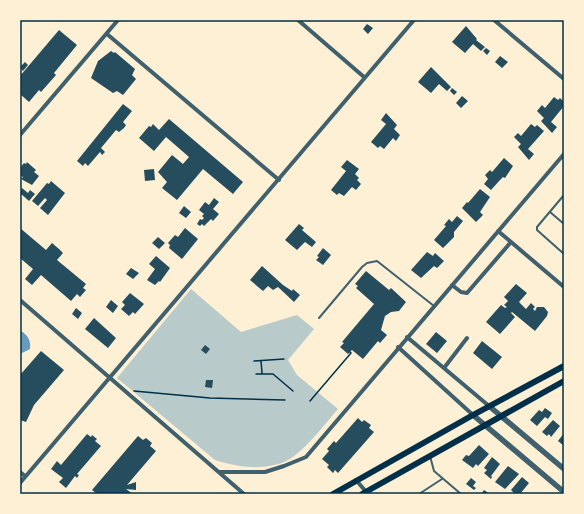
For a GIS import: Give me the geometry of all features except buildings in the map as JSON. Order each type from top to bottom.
[{"type":"main road","points":[[333,494],[489,406],[564,366]]},
{"type":"main road","points":[[365,493],[564,380]]},
{"type":"street","points":[[21,133],[118,20]]},
{"type":"street","points":[[298,20],[364,77]]},
{"type":"street","points":[[20,483],[414,20]]},
{"type":"street","points":[[494,20],[564,79]]},
{"type":"street","points":[[107,34],[279,180]]},
{"type":"street","points":[[219,472],[265,472],[284,466],[306,456],[564,154]]},
{"type":"street","points":[[498,231],[564,287]]},
{"type":"street","points":[[452,285],[461,292],[467,293],[510,242]]},
{"type":"street","points":[[20,300],[244,494]]},
{"type":"street","points":[[407,337],[489,406],[502,415],[564,469]]},
{"type":"street","points":[[444,368],[467,338]]},
{"type":"street","points":[[398,347],[484,425],[564,492]]},
{"type":"street","points":[[20,472],[25,476]]},
{"type":"street","points":[[356,480],[365,493]]},
{"type":"lane","points":[[564,195],[537,227],[537,230],[564,254]]},
{"type":"lane","points":[[550,212],[564,224]]},
{"type":"lane","points":[[319,318],[362,267],[367,263],[376,261],[434,306]]},
{"type":"lane","points":[[430,455],[431,466],[442,479],[461,494]]},
{"type":"lane","points":[[419,494],[442,479]]},
{"type":"path","points":[[310,401],[351,353],[350,352]]},
{"type":"path","points":[[254,361],[284,359]]},
{"type":"path","points":[[261,361],[262,373]]},
{"type":"path","points":[[256,374],[273,374],[293,391]]},
{"type":"path","points":[[134,391],[210,398],[285,400]]},
{"type":"shaded area","points":[[191,289],[241,332],[297,315],[314,329],[288,360],[297,375],[338,409],[311,440],[293,457],[284,462],[265,467],[244,467],[215,460],[117,378]]},
{"type":"water","points":[[20,331],[27,336],[30,349],[20,354]]}]
